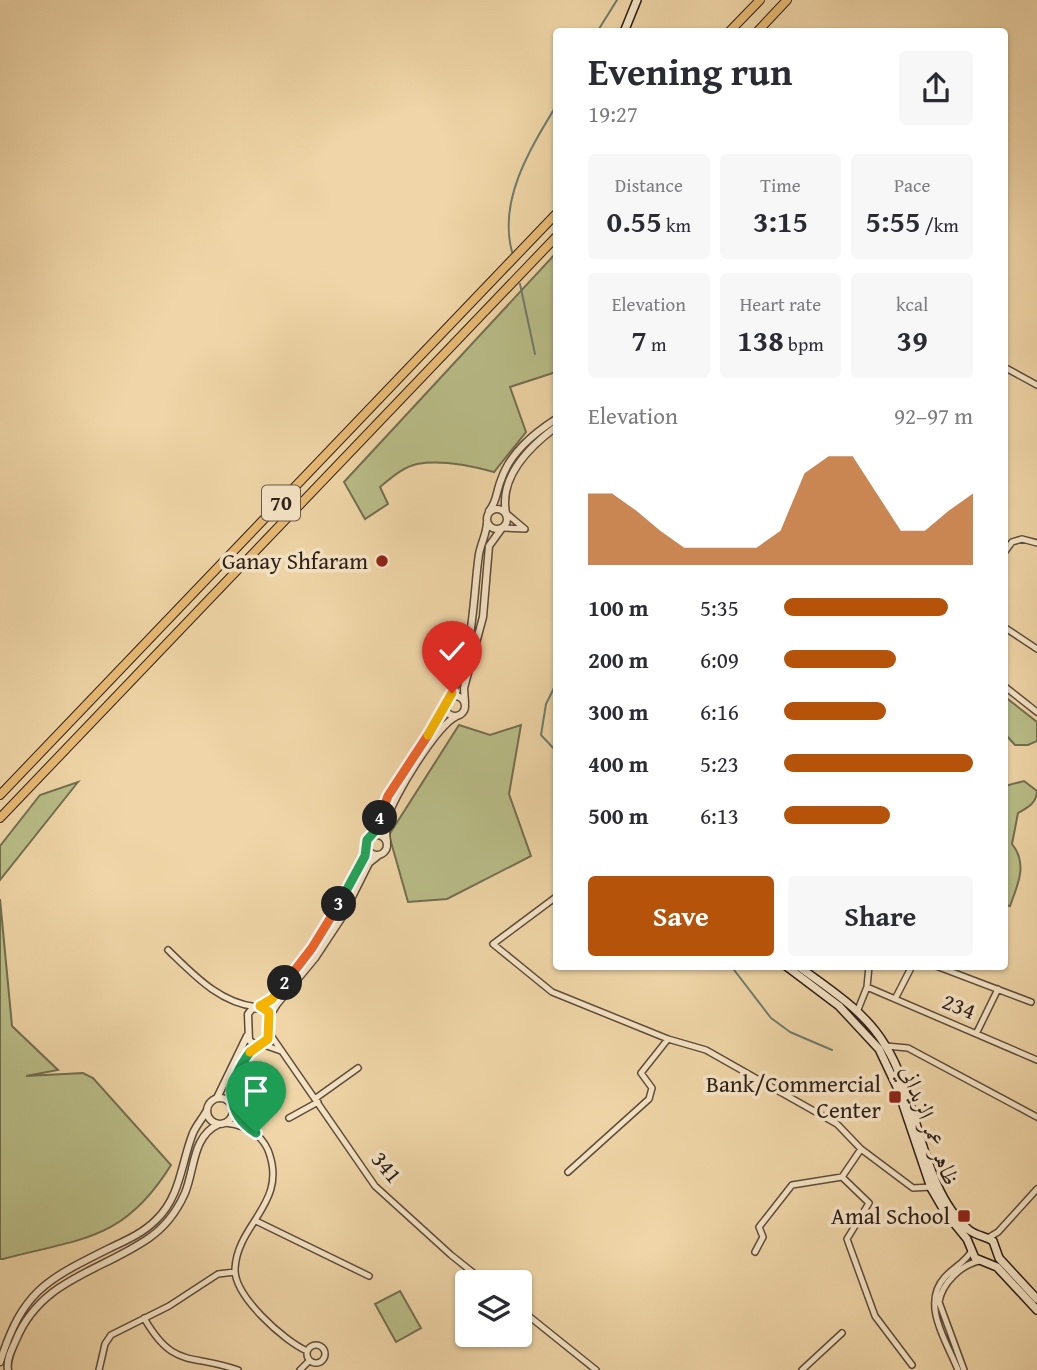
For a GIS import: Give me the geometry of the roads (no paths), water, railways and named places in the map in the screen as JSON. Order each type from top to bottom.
[{"type":"highway","points":[[733,28],[760,0]]},
{"type":"highway","points":[[761,28],[787,0]]},
{"type":"highway","name":"70","points":[[0,795],[553,217]]},
{"type":"highway","name":"70","points":[[0,818],[553,240]]},
{"type":"main road","points":[[626,28],[637,0]]},
{"type":"main road","name":"ظاهر عمر الزيداني","points":[[791,970],[839,1006],[879,1049],[897,1087],[945,1212],[983,1261],[997,1267],[1037,1310]]},
{"type":"main road","name":"ظاهر عمر الزيداني","points":[[803,970],[857,1012],[886,1046],[901,1078],[935,1186],[960,1220],[985,1238],[1037,1299]]},
{"type":"main road","points":[[972,1249],[985,1238]]},
{"type":"main road","points":[[983,1261],[996,1250]]},
{"type":"street","points":[[1008,368],[1037,385]]},
{"type":"street","points":[[284,1053],[250,1042],[249,1012],[272,999],[312,948],[363,859],[388,796],[439,719],[446,701],[456,687],[471,627],[480,551],[489,511],[496,502],[501,479],[515,456],[539,430],[553,421]]},
{"type":"street","points":[[269,1017],[342,917],[365,870],[386,849],[385,828],[391,809],[441,728],[465,710],[464,688],[485,602],[488,550],[493,537],[508,519],[505,491],[512,474],[536,443],[553,429]]},
{"type":"street","points":[[487,522],[494,528],[525,529],[497,508],[489,511]]},
{"type":"street","points":[[1008,548],[1012,542],[1022,538],[1037,543]]},
{"type":"street","points":[[1008,630],[1037,649]]},
{"type":"street","points":[[1008,689],[1037,712]]},
{"type":"street","points":[[446,701],[458,695],[466,703]]},
{"type":"street","points":[[446,701],[449,714],[457,716]]},
{"type":"street","points":[[371,836],[380,835],[387,842]]},
{"type":"street","points":[[366,846],[370,853],[379,855]]},
{"type":"street","points":[[553,899],[493,944],[552,992],[668,1039],[706,1050],[837,1124],[861,1149],[914,1188],[935,1186]]},
{"type":"street","points":[[0,1369],[7,1370],[7,1363],[23,1325],[48,1293],[68,1279],[137,1246],[167,1223],[184,1195],[201,1140],[209,1130],[232,1116],[230,1093],[247,1056],[268,1039],[268,1011],[235,1002],[202,983],[168,950]]},
{"type":"street","points":[[857,1012],[867,987],[869,970]]},
{"type":"street","points":[[895,999],[910,970]]},
{"type":"street","points":[[947,970],[1031,1002]]},
{"type":"street","name":"234","points":[[867,987],[1037,1060]]},
{"type":"street","points":[[977,1032],[998,989]]},
{"type":"street","points":[[235,1002],[249,1019]]},
{"type":"street","name":"341","points":[[268,1030],[375,1186],[470,1270]]},
{"type":"street","points":[[0,1362],[16,1318],[38,1289],[61,1272],[138,1235],[164,1212],[178,1186],[194,1131],[216,1099],[248,1034]]},
{"type":"street","points":[[568,1172],[649,1099],[652,1088],[641,1073],[668,1039]]},
{"type":"street","points":[[886,1046],[908,1048],[1037,1117]]},
{"type":"street","points":[[289,1118],[358,1068]]},
{"type":"street","points":[[216,1099],[225,1099],[246,1127],[265,1143],[271,1158],[274,1181],[269,1200],[242,1245],[234,1272],[250,1304],[290,1341],[307,1351],[309,1361]]},
{"type":"street","points":[[207,1110],[209,1118],[246,1127]]},
{"type":"street","points":[[755,1252],[764,1237],[759,1227],[792,1185],[842,1177],[861,1149]]},
{"type":"street","points":[[842,1177],[869,1203],[847,1239],[875,1316],[912,1365]]},
{"type":"street","points":[[985,1238],[998,1232],[1035,1192]]},
{"type":"street","points":[[256,1221],[369,1276]]},
{"type":"street","points":[[996,1250],[1005,1223]]},
{"type":"street","points":[[958,1370],[936,1314],[934,1300],[942,1281],[972,1249]]},
{"type":"street","points":[[964,1370],[941,1313],[940,1295],[969,1264],[983,1261]]},
{"type":"street","points":[[99,1370],[105,1344],[111,1335],[169,1306],[218,1274],[234,1272]]},
{"type":"street","points":[[144,1318],[156,1338],[170,1352],[187,1361],[238,1370]]},
{"type":"street","points":[[532,1319],[596,1370]]},
{"type":"street","points":[[802,1370],[842,1334]]},
{"type":"street","points":[[307,1351],[314,1345],[322,1347],[325,1355],[318,1363]]},
{"type":"street","points":[[309,1361],[318,1363],[324,1370]]},
{"type":"street","points":[[300,1370],[309,1361]]},
{"type":"waterway","points":[[600,28],[617,0]]},
{"type":"waterway","points":[[512,252],[509,213],[513,194],[527,157],[553,111]]},
{"type":"waterway","points":[[520,284],[535,354]]},
{"type":"waterway","points":[[553,690],[546,704],[541,735],[553,748]]},
{"type":"waterway","points":[[734,970],[771,1018],[790,1032],[832,1050]]},
{"type":"place","name":"Ganay Shfaram","points":[[382,561]]},
{"type":"place","name":"Bank/Commercial Center","points":[[895,1097]]},
{"type":"place","name":"Amal School","points":[[964,1216]]}]
